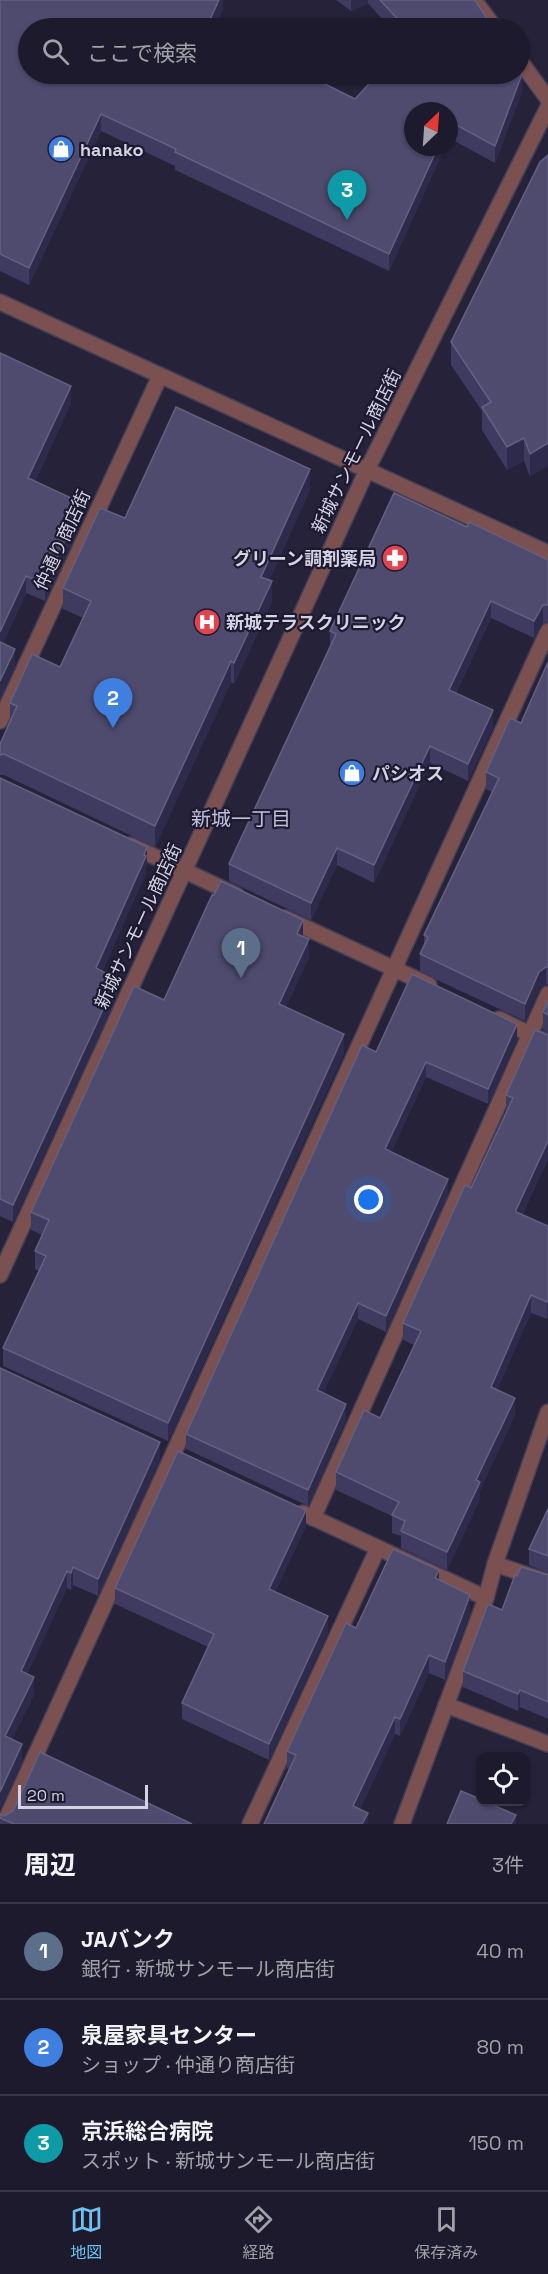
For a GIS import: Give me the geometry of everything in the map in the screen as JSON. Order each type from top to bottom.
[{"type":"street","points":[[474,0],[488,18]]},
{"type":"street","points":[[530,75],[548,99]]},
{"type":"street","name":"新城サンモール商店街","points":[[0,1275],[367,470],[548,107]]},
{"type":"street","points":[[0,302],[548,553]]},
{"type":"street","name":"仲通り商店街","points":[[0,721],[160,375]]},
{"type":"street","points":[[4,1824],[174,1455],[392,967],[548,631]]},
{"type":"street","points":[[113,837],[247,900]]},
{"type":"street","points":[[268,909],[445,993]]},
{"type":"street","points":[[313,1518],[548,994]]},
{"type":"street","points":[[487,1013],[548,1043]]},
{"type":"street","points":[[402,1824],[486,1598],[495,1564],[548,1412]]},
{"type":"street","points":[[291,1508],[486,1598]]},
{"type":"street","points":[[250,1824],[378,1548]]},
{"type":"street","points":[[495,1564],[548,1582]]},
{"type":"street","points":[[446,1705],[548,1744]]},
{"type":"building","points":[[0,0],[219,0],[211,18],[18,18],[18,84],[325,84],[355,99],[369,84],[518,84],[495,146],[458,126],[458,102],[404,102],[404,156],[434,156],[389,254],[175,152],[176,149],[101,114],[29,268],[0,254]]},
{"type":"building","points":[[380,0],[475,0],[487,18],[397,18]]},
{"type":"building","points":[[548,155],[548,443],[530,454],[524,438],[507,447],[482,407],[491,402],[451,342],[540,162]]},
{"type":"building","points":[[0,353],[71,386],[28,478],[82,503],[45,584],[26,576],[0,632]]},
{"type":"building","points":[[176,407],[310,469],[261,577],[272,581],[234,663],[231,661],[155,826],[4,754],[0,755],[0,744],[17,706],[10,703],[32,654],[60,667],[91,601],[63,588],[100,508],[125,518]]},
{"type":"building","points":[[394,493],[467,527],[469,522],[548,560],[548,605],[543,605],[534,621],[491,601],[449,690],[493,710],[468,764],[430,746],[374,865],[337,848],[311,903],[229,864],[336,634],[330,631]]},
{"type":"building","points":[[0,642],[15,649],[0,681]]},
{"type":"building","points":[[548,662],[548,967],[539,972],[525,1004],[420,954],[428,937],[424,935],[499,778],[486,772],[510,718],[521,723]]},
{"type":"building","points":[[0,778],[147,847],[144,855],[146,856],[96,968],[117,979],[13,1205],[0,1199]]},
{"type":"building","points":[[221,881],[303,920],[297,934],[309,939],[279,1004],[344,1034],[168,1423],[3,1348],[46,1256],[35,1251],[49,1220],[31,1212],[134,986],[164,1000],[212,895]]},
{"type":"building","points":[[412,974],[517,1024],[488,1089],[426,1062],[385,1149],[448,1179],[386,1316],[358,1303],[317,1390],[346,1404],[308,1490],[186,1434],[362,1045],[376,1052]]},
{"type":"building","points":[[548,1000],[548,1015],[543,1012]]},
{"type":"building","points":[[535,1030],[548,1035],[548,1141],[516,1212],[548,1226],[548,1299],[547,1302],[531,1295],[491,1387],[515,1398],[476,1480],[480,1482],[447,1552],[401,1531],[405,1521],[392,1515],[399,1502],[336,1472],[364,1410],[380,1418],[421,1331],[403,1323],[465,1185],[471,1188],[513,1098],[506,1095]]},
{"type":"building","points":[[0,1368],[160,1442],[98,1579],[73,1567],[71,1573],[67,1571],[21,1671],[34,1677],[5,1736],[22,1744],[0,1792]]},
{"type":"building","points":[[178,1451],[306,1510],[269,1589],[328,1616],[269,1744],[182,1703],[214,1634],[115,1588]]},
{"type":"building","points":[[548,1509],[548,1556],[529,1549]]},
{"type":"building","points":[[393,1549],[439,1570],[435,1578],[470,1595],[445,1662],[429,1655],[400,1719],[395,1717],[353,1806],[368,1813],[362,1824],[264,1824],[296,1755],[287,1751],[346,1623],[356,1628]]},
{"type":"building","points":[[521,1567],[548,1575],[548,1702],[520,1690],[518,1694],[463,1671],[488,1604],[502,1610],[515,1575],[517,1576]]},
{"type":"building","points":[[40,1752],[192,1824],[14,1824],[0,1818],[0,1814],[4,1816],[13,1811]]},
{"type":"building","points":[[461,1791],[476,1797],[476,1806],[495,1806],[516,1815],[511,1824],[447,1824]]},
{"type":"place","name":"hanako","points":[[61,149]]},
{"type":"place","name":"京浜総合病院","points":[[347,220]]},
{"type":"place","name":"グリーン調剤薬局","points":[[395,558]]},
{"type":"place","name":"新城テラスクリニック","points":[[207,622]]},
{"type":"place","name":"泉屋家具センター","points":[[113,728]]},
{"type":"place","name":"パシオス","points":[[352,773]]},
{"type":"place","name":"JAバンク","points":[[241,978]]},
{"type":"district","name":"新城一丁目","points":[[241,819]]}]
